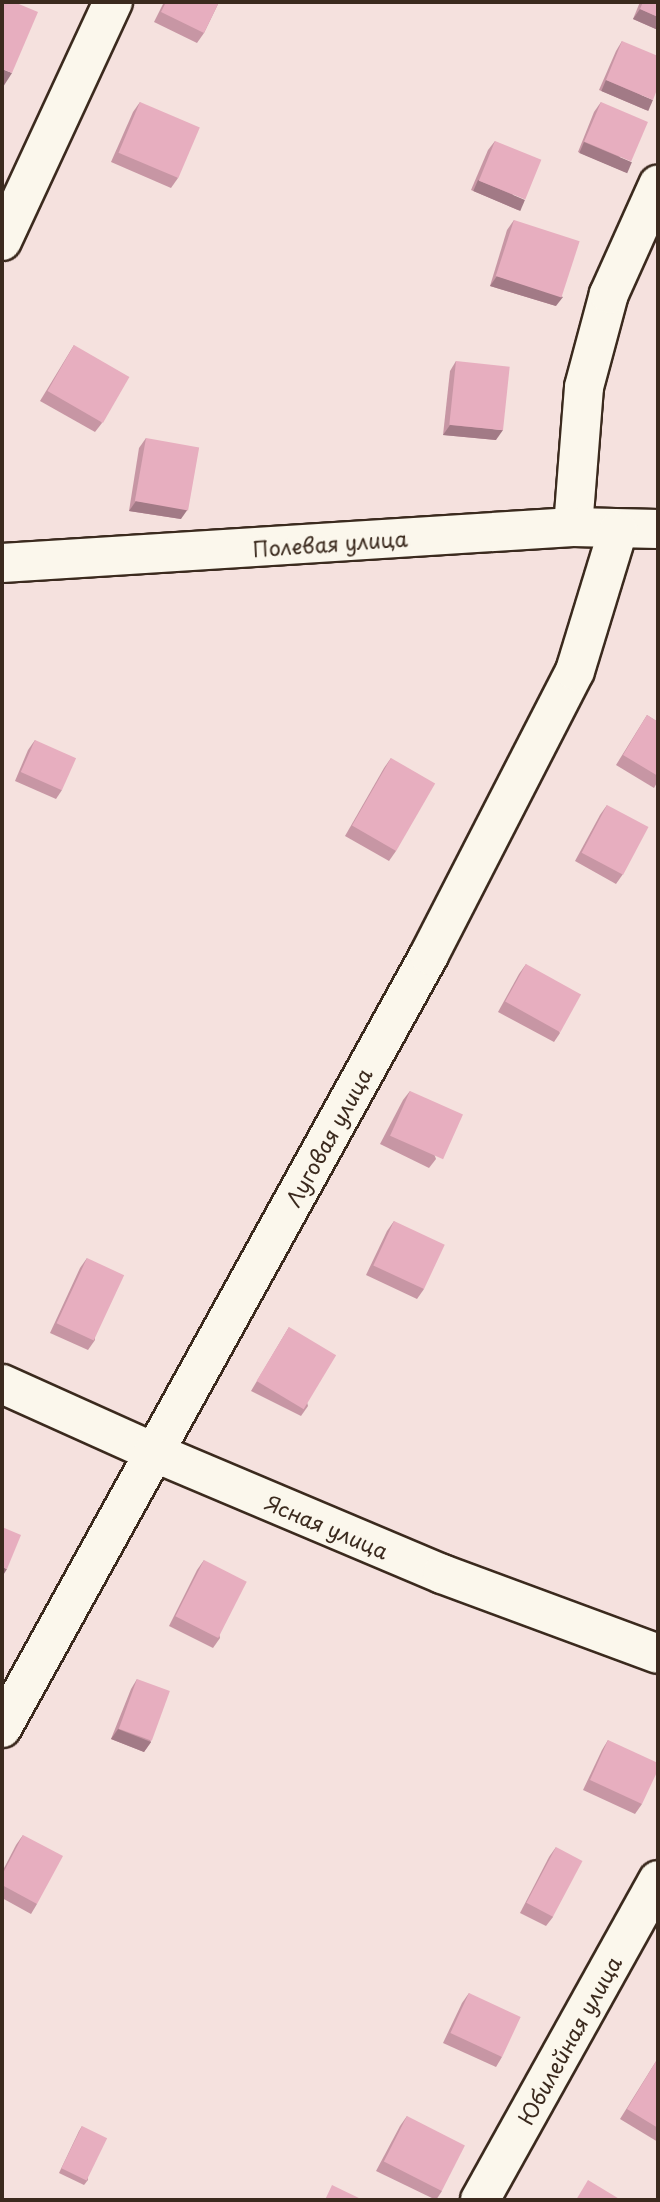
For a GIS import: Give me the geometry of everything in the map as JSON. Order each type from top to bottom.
[{"type":"street","points":[[2,241],[113,2]]},
{"type":"street","points":[[573,527],[584,387],[609,294],[658,185]]},
{"type":"street","name":"Полевая улица","points":[[2,564],[573,527],[658,529]]},
{"type":"street","name":"Луговая улица","points":[[2,1728],[429,955],[575,671],[618,530]]},
{"type":"street","name":"Ясная улица","points":[[2,1384],[153,1452],[442,1574],[658,1654]]},
{"type":"street","name":"Юбилейная улица","points":[[480,2200],[658,1880]]},
{"type":"building","points":[[2,2],[14,2],[38,12],[12,73],[2,69]]},
{"type":"building","points":[[166,2],[219,2],[204,33],[161,12]]},
{"type":"building","points":[[643,2],[658,2],[658,17],[640,9]]},
{"type":"building","points":[[622,41],[658,56],[658,87],[653,100],[606,80]]},
{"type":"building","points":[[140,102],[200,127],[178,178],[119,153]]},
{"type":"building","points":[[601,102],[648,122],[631,162],[584,142]]},
{"type":"building","points":[[495,141],[541,160],[525,200],[479,181]]},
{"type":"building","points":[[514,220],[580,241],[561,297],[496,276]]},
{"type":"building","points":[[74,345],[129,377],[103,423],[48,391]]},
{"type":"building","points":[[456,361],[510,367],[503,430],[449,425]]},
{"type":"building","points":[[146,438],[199,447],[188,510],[135,501]]},
{"type":"building","points":[[647,715],[658,722],[658,776],[623,755]]},
{"type":"building","points":[[35,740],[76,758],[62,790],[21,772]]},
{"type":"building","points":[[391,758],[435,784],[396,851],[352,826]]},
{"type":"building","points":[[607,805],[648,827],[623,875],[582,853]]},
{"type":"building","points":[[526,964],[581,995],[560,1032],[505,1002]]},
{"type":"building","points":[[410,1091],[463,1115],[443,1159],[390,1136]]},
{"type":"building","points":[[394,1221],[445,1245],[424,1289],[373,1265]]},
{"type":"building","points":[[87,1258],[124,1275],[94,1341],[57,1323]]},
{"type":"building","points":[[289,1327],[336,1355],[304,1409],[257,1381]]},
{"type":"building","points":[[2,1527],[21,1535],[7,1569],[2,1567]]},
{"type":"building","points":[[204,1560],[247,1582],[218,1638],[175,1616]]},
{"type":"building","points":[[137,1679],[170,1691],[152,1741],[119,1729]]},
{"type":"building","points":[[608,1740],[658,1763],[658,1770],[642,1804],[590,1780]]},
{"type":"building","points":[[23,1835],[63,1856],[37,1904],[2,1885],[2,1875]]},
{"type":"building","points":[[556,1847],[582,1861],[553,1917],[526,1903]]},
{"type":"building","points":[[469,1993],[521,2017],[502,2057],[450,2033]]},
{"type":"building","points":[[658,2058],[658,2128],[627,2109]]},
{"type":"building","points":[[407,2116],[465,2146],[442,2191],[384,2161]]},
{"type":"building","points":[[82,2126],[107,2138],[87,2181],[61,2168]]},
{"type":"building","points":[[588,2180],[621,2200],[576,2200]]},
{"type":"building","points":[[332,2185],[363,2200],[325,2200]]}]
